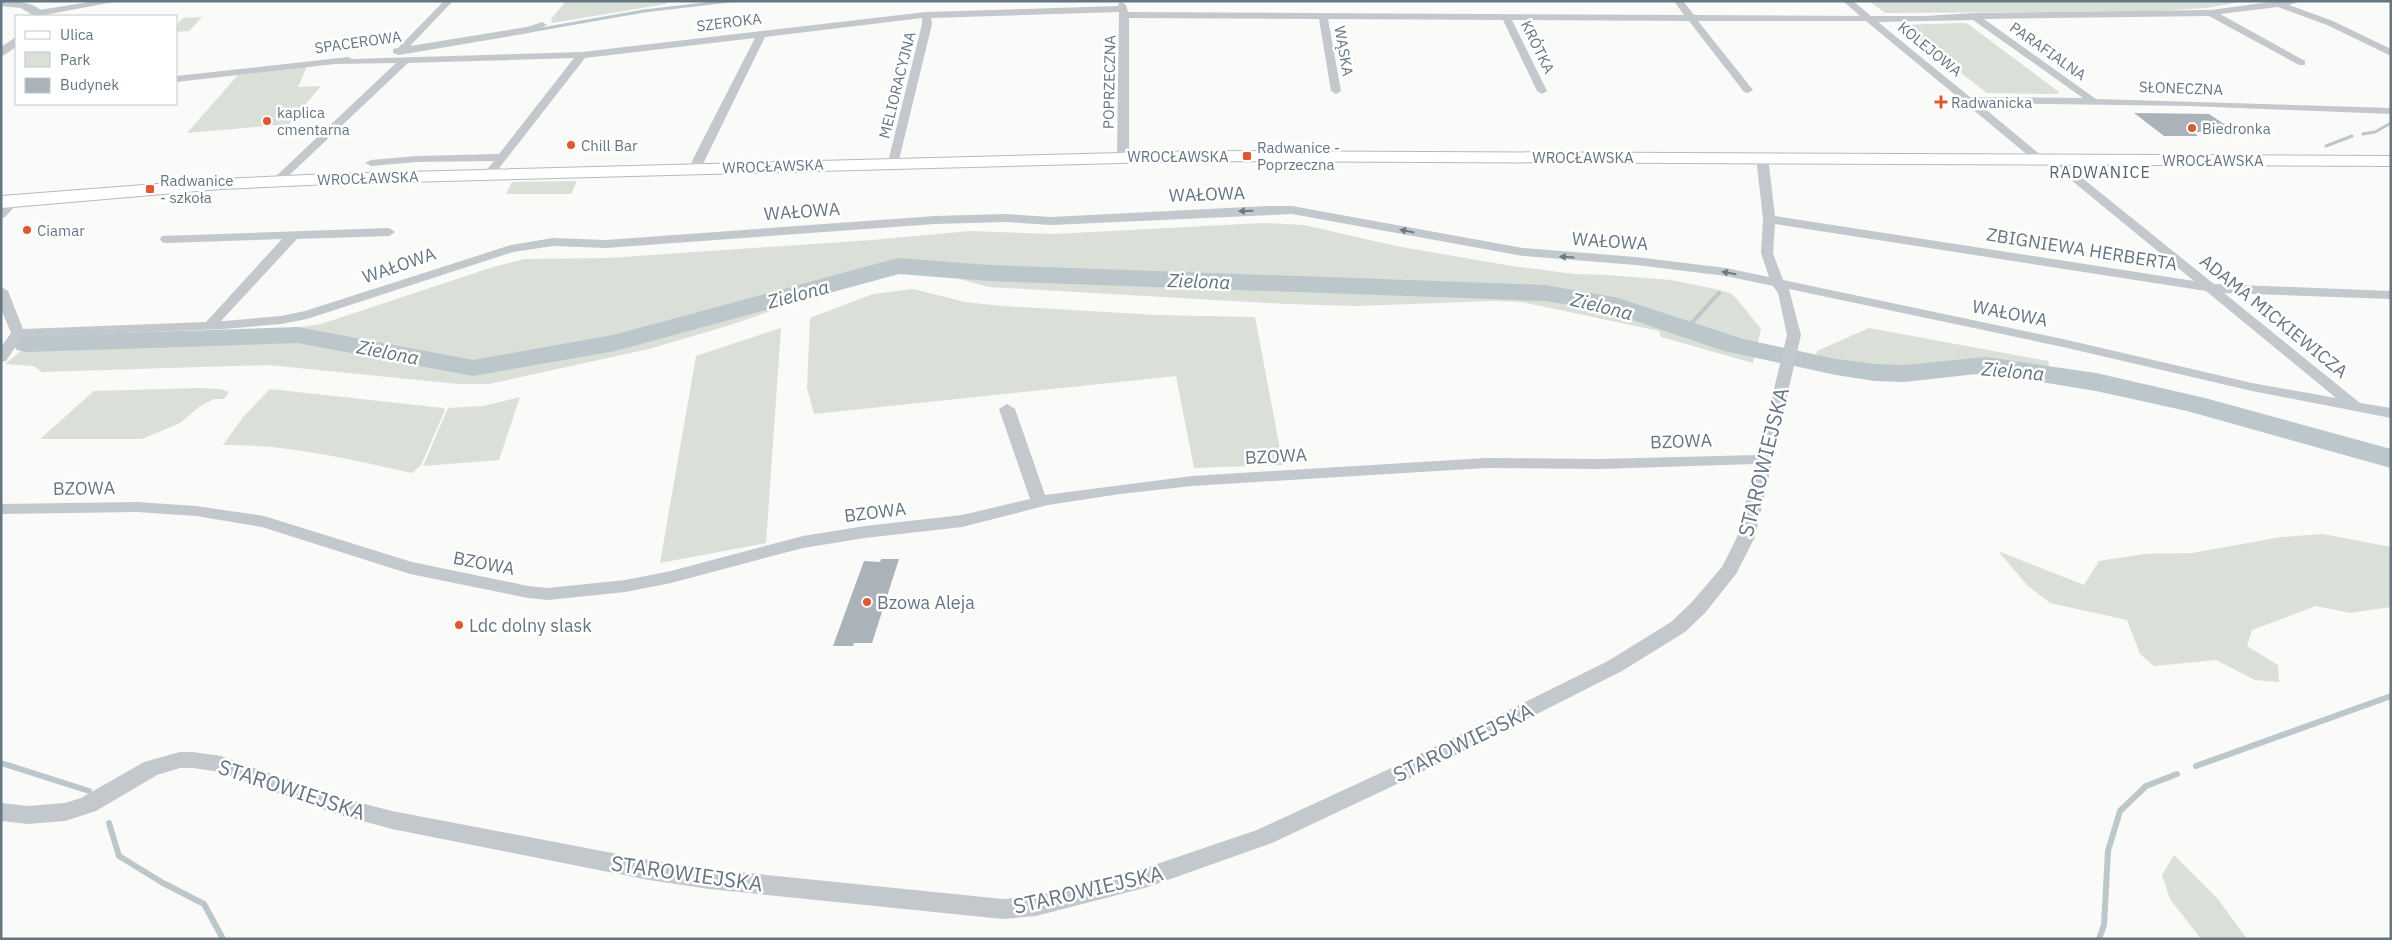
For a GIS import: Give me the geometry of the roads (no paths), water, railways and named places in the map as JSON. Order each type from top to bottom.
[{"type":"main road","name":"WROCŁAWSKA","points":[[5,205],[86,195],[277,181],[1123,157],[1762,157],[2391,161]]},
{"type":"street","points":[[1,3],[20,5],[40,15],[115,1]]},
{"type":"street","points":[[277,181],[403,55],[449,1]]},
{"type":"street","points":[[936,1],[939,14]]},
{"type":"street","points":[[1678,1],[1748,90]]},
{"type":"street","name":"KOLEJOWA","points":[[1847,1],[2045,159]]},
{"type":"street","points":[[1870,19],[2211,14],[2274,3],[2298,1]]},
{"type":"street","points":[[2274,3],[2330,23],[2391,53]]},
{"type":"street","name":"SZEROKA","points":[[338,62],[390,61],[403,55],[582,55],[926,15],[1123,8],[1323,16],[1870,19]]},
{"type":"street","name":"POPRZECZNA","points":[[1123,8],[1123,157]]},
{"type":"street","points":[[2211,14],[2302,62]]},
{"type":"street","name":"MELIORACYJNA","points":[[894,162],[927,24],[926,15]]},
{"type":"street","name":"WĄSKA","points":[[1323,16],[1336,91]]},
{"type":"street","name":"PARAFIALNA","points":[[1974,16],[2093,101]]},
{"type":"street","name":"KRÓTKA","points":[[1507,18],[1542,90]]},
{"type":"street","name":"SPACEROWA","points":[[178,79],[403,55],[542,25]]},
{"type":"street","points":[[696,168],[762,33]]},
{"type":"street","points":[[2368,41],[2391,40]]},
{"type":"street","points":[[1,53],[15,42]]},
{"type":"street","points":[[489,174],[582,55]]},
{"type":"street","name":"SŁONECZNA","points":[[1970,100],[2093,101],[2391,111]]},
{"type":"street","points":[[371,163],[416,159],[502,157]]},
{"type":"street","name":"STAROWIEJSKA","points":[[1,812],[28,816],[65,812],[88,805],[151,768],[180,760],[193,760],[221,764],[333,804],[392,820],[649,870],[709,879],[1003,910],[1036,906],[1148,877],[1264,837],[1407,770],[1615,666],[1678,627],[1722,582],[1738,558],[1746,537],[1792,346],[1793,330],[1785,293],[1777,282],[1767,253],[1769,219],[1762,157]]},
{"type":"street","name":"ADAMA MICKIEWICZA","points":[[2045,159],[2211,288],[2357,407]]},
{"type":"street","name":"WAŁOWA","points":[[10,345],[307,315],[467,262],[534,244],[553,242],[606,244],[963,219],[1005,218],[1051,221],[1267,210],[1315,214],[1523,252],[1690,267],[1777,282],[1911,312],[2063,342],[2252,387],[2391,413]]},
{"type":"street","name":"ZBIGNIEWA HERBERTA","points":[[1769,219],[2211,288],[2391,296]]},
{"type":"street","points":[[166,239],[389,232]]},
{"type":"street","points":[[217,325],[293,235]]},
{"type":"street","points":[[1,291],[10,345]]},
{"type":"street","points":[[1007,409],[1039,502]]},
{"type":"street","name":"BZOWA","points":[[1,509],[137,507],[196,510],[264,522],[410,568],[528,592],[548,594],[625,586],[671,577],[803,542],[962,521],[1039,502],[1086,493],[1192,481],[1486,463],[1599,464],[1765,460]]},
{"type":"waterway","points":[[530,31],[644,11],[730,1]]},
{"type":"waterway","points":[[2363,134],[2375,132],[2391,123]]},
{"type":"waterway","points":[[2326,146],[2352,136]]},
{"type":"waterway","name":"Zielona","points":[[27,344],[298,335],[473,368],[615,343],[898,266],[989,273],[1545,293],[1584,298],[1609,304],[1654,317],[1700,335],[1733,345],[1836,367],[1875,373],[1904,374],[1986,365],[2096,382],[2195,405],[2391,459]]},
{"type":"waterway","points":[[1686,329],[1719,293]]},
{"type":"waterway","name":"Zielona","points":[[9,347],[27,344]]},
{"type":"waterway","points":[[2196,766],[2391,696]]},
{"type":"waterway","points":[[1,763],[89,791]]},
{"type":"waterway","points":[[2099,939],[2104,925],[2108,851],[2120,811],[2146,786],[2177,774]]},
{"type":"waterway","points":[[109,823],[119,856],[163,883],[204,904],[223,939]]},
{"type":"place","name":"Radwanicka","points":[[1941,102]]},
{"type":"place","name":"kaplica cmentarna","points":[[267,121]]},
{"type":"place","name":"Biedronka","points":[[2192,128]]},
{"type":"place","name":"Chill Bar","points":[[571,145]]},
{"type":"place","name":"Radwanice - Poprzeczna","points":[[1247,156]]},
{"type":"place","name":"Radwanice - szkoła","points":[[150,189]]},
{"type":"place","name":"Ciamar","points":[[27,230]]},
{"type":"place","name":"Bzowa Aleja","points":[[867,602]]},
{"type":"place","name":"Ldc dolny slask","points":[[459,625]]},
{"type":"district","name":"RADWANICE","points":[[2100,172]]}]
